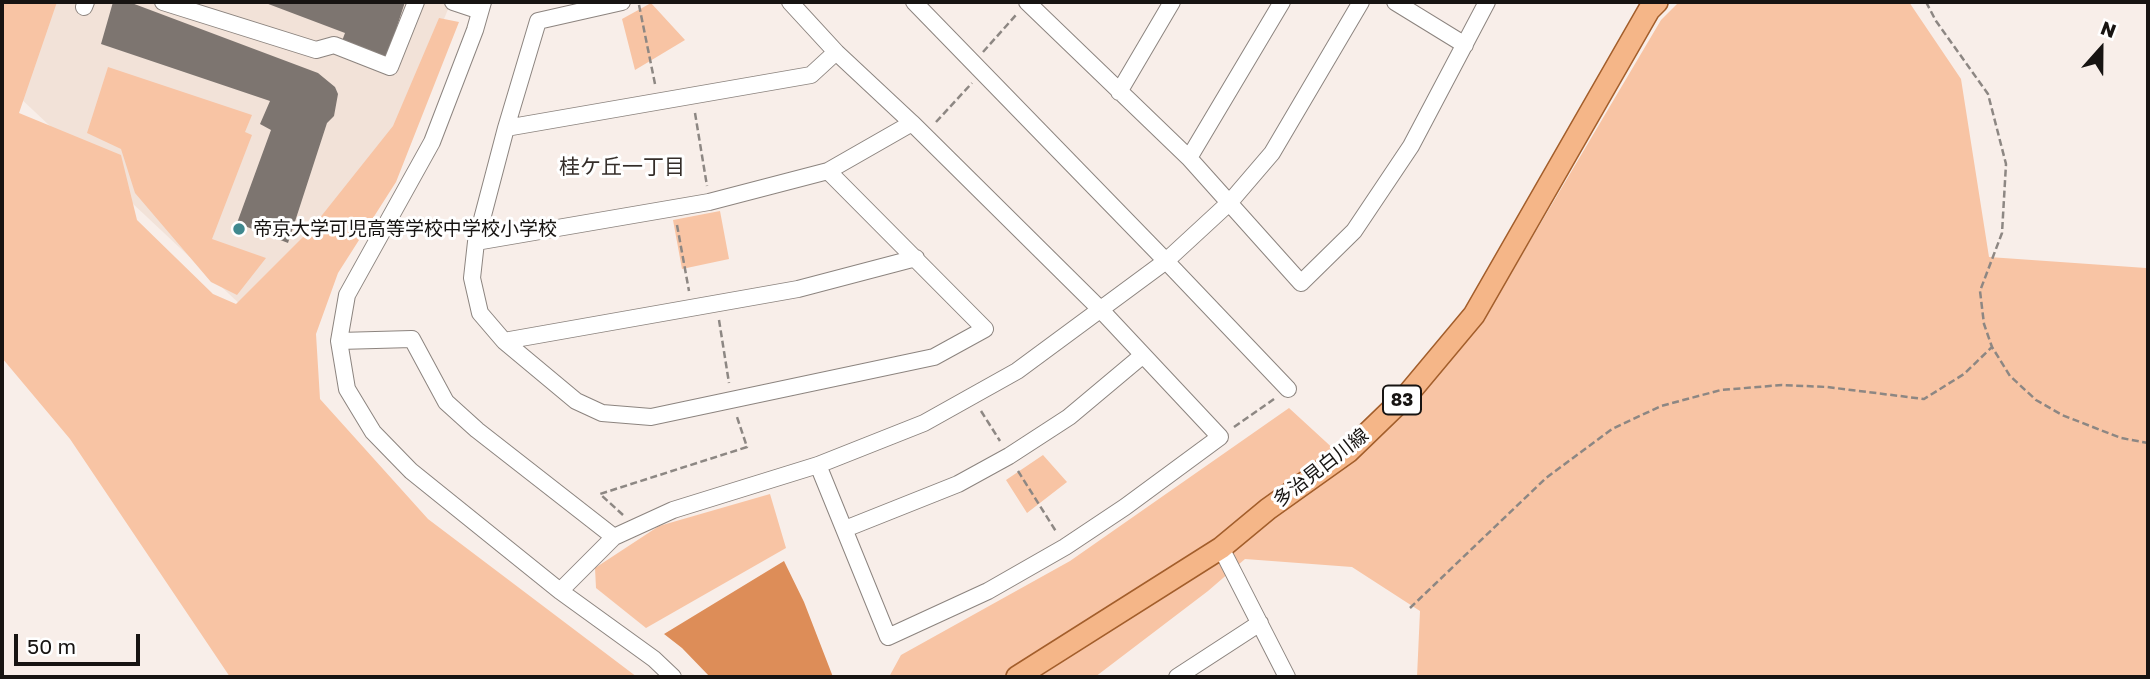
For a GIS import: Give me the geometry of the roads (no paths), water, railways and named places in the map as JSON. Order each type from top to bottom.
[{"type":"main road","name":"多治見白川線","points":[[1017,677],[1222,548],[1268,509],[1348,452],[1408,394],[1474,315],[1649,10],[1657,2]]},
{"type":"street","points":[[163,2],[316,50],[334,45],[390,66],[416,2]]},
{"type":"street","points":[[453,2],[482,6],[432,142],[346,295],[339,341],[348,389],[373,432],[411,471],[559,591],[653,659],[673,677]]},
{"type":"street","points":[[622,2],[538,21],[476,242],[472,278],[480,313],[504,341],[576,401],[602,413],[651,417],[934,357],[985,329],[828,171]]},
{"type":"street","points":[[790,2],[836,52],[1100,309],[1220,437],[1125,507],[1065,547],[988,591],[888,637],[818,465]]},
{"type":"street","points":[[914,2],[1288,389]]},
{"type":"street","points":[[1027,2],[1189,158],[1301,283],[1354,231],[1411,146],[1487,2]]},
{"type":"street","points":[[1043,16],[1052,2]]},
{"type":"street","points":[[1119,92],[1172,2]]},
{"type":"street","points":[[1189,158],[1282,2]]},
{"type":"street","points":[[559,591],[614,537],[673,510],[818,465],[924,424],[1017,370],[1166,261],[1230,202],[1272,153],[1361,2]]},
{"type":"street","points":[[1395,2],[1465,46]]},
{"type":"street","points":[[506,128],[811,75],[836,52]]},
{"type":"street","points":[[476,242],[709,202],[828,171],[918,129]]},
{"type":"street","points":[[504,341],[798,289],[916,258]]},
{"type":"street","points":[[339,341],[412,339],[446,402],[477,430],[614,537]]},
{"type":"street","points":[[845,529],[958,484],[1009,456],[1069,417],[1143,355]]},
{"type":"street","points":[[1222,548],[1287,677]]},
{"type":"street","points":[[1177,677],[1260,622]]},
{"type":"place","name":"帝京大学可児高等学校中学校小学校","points":[[239,229]]},
{"type":"district","name":"桂ケ丘一丁目","points":[[622,167]]}]
